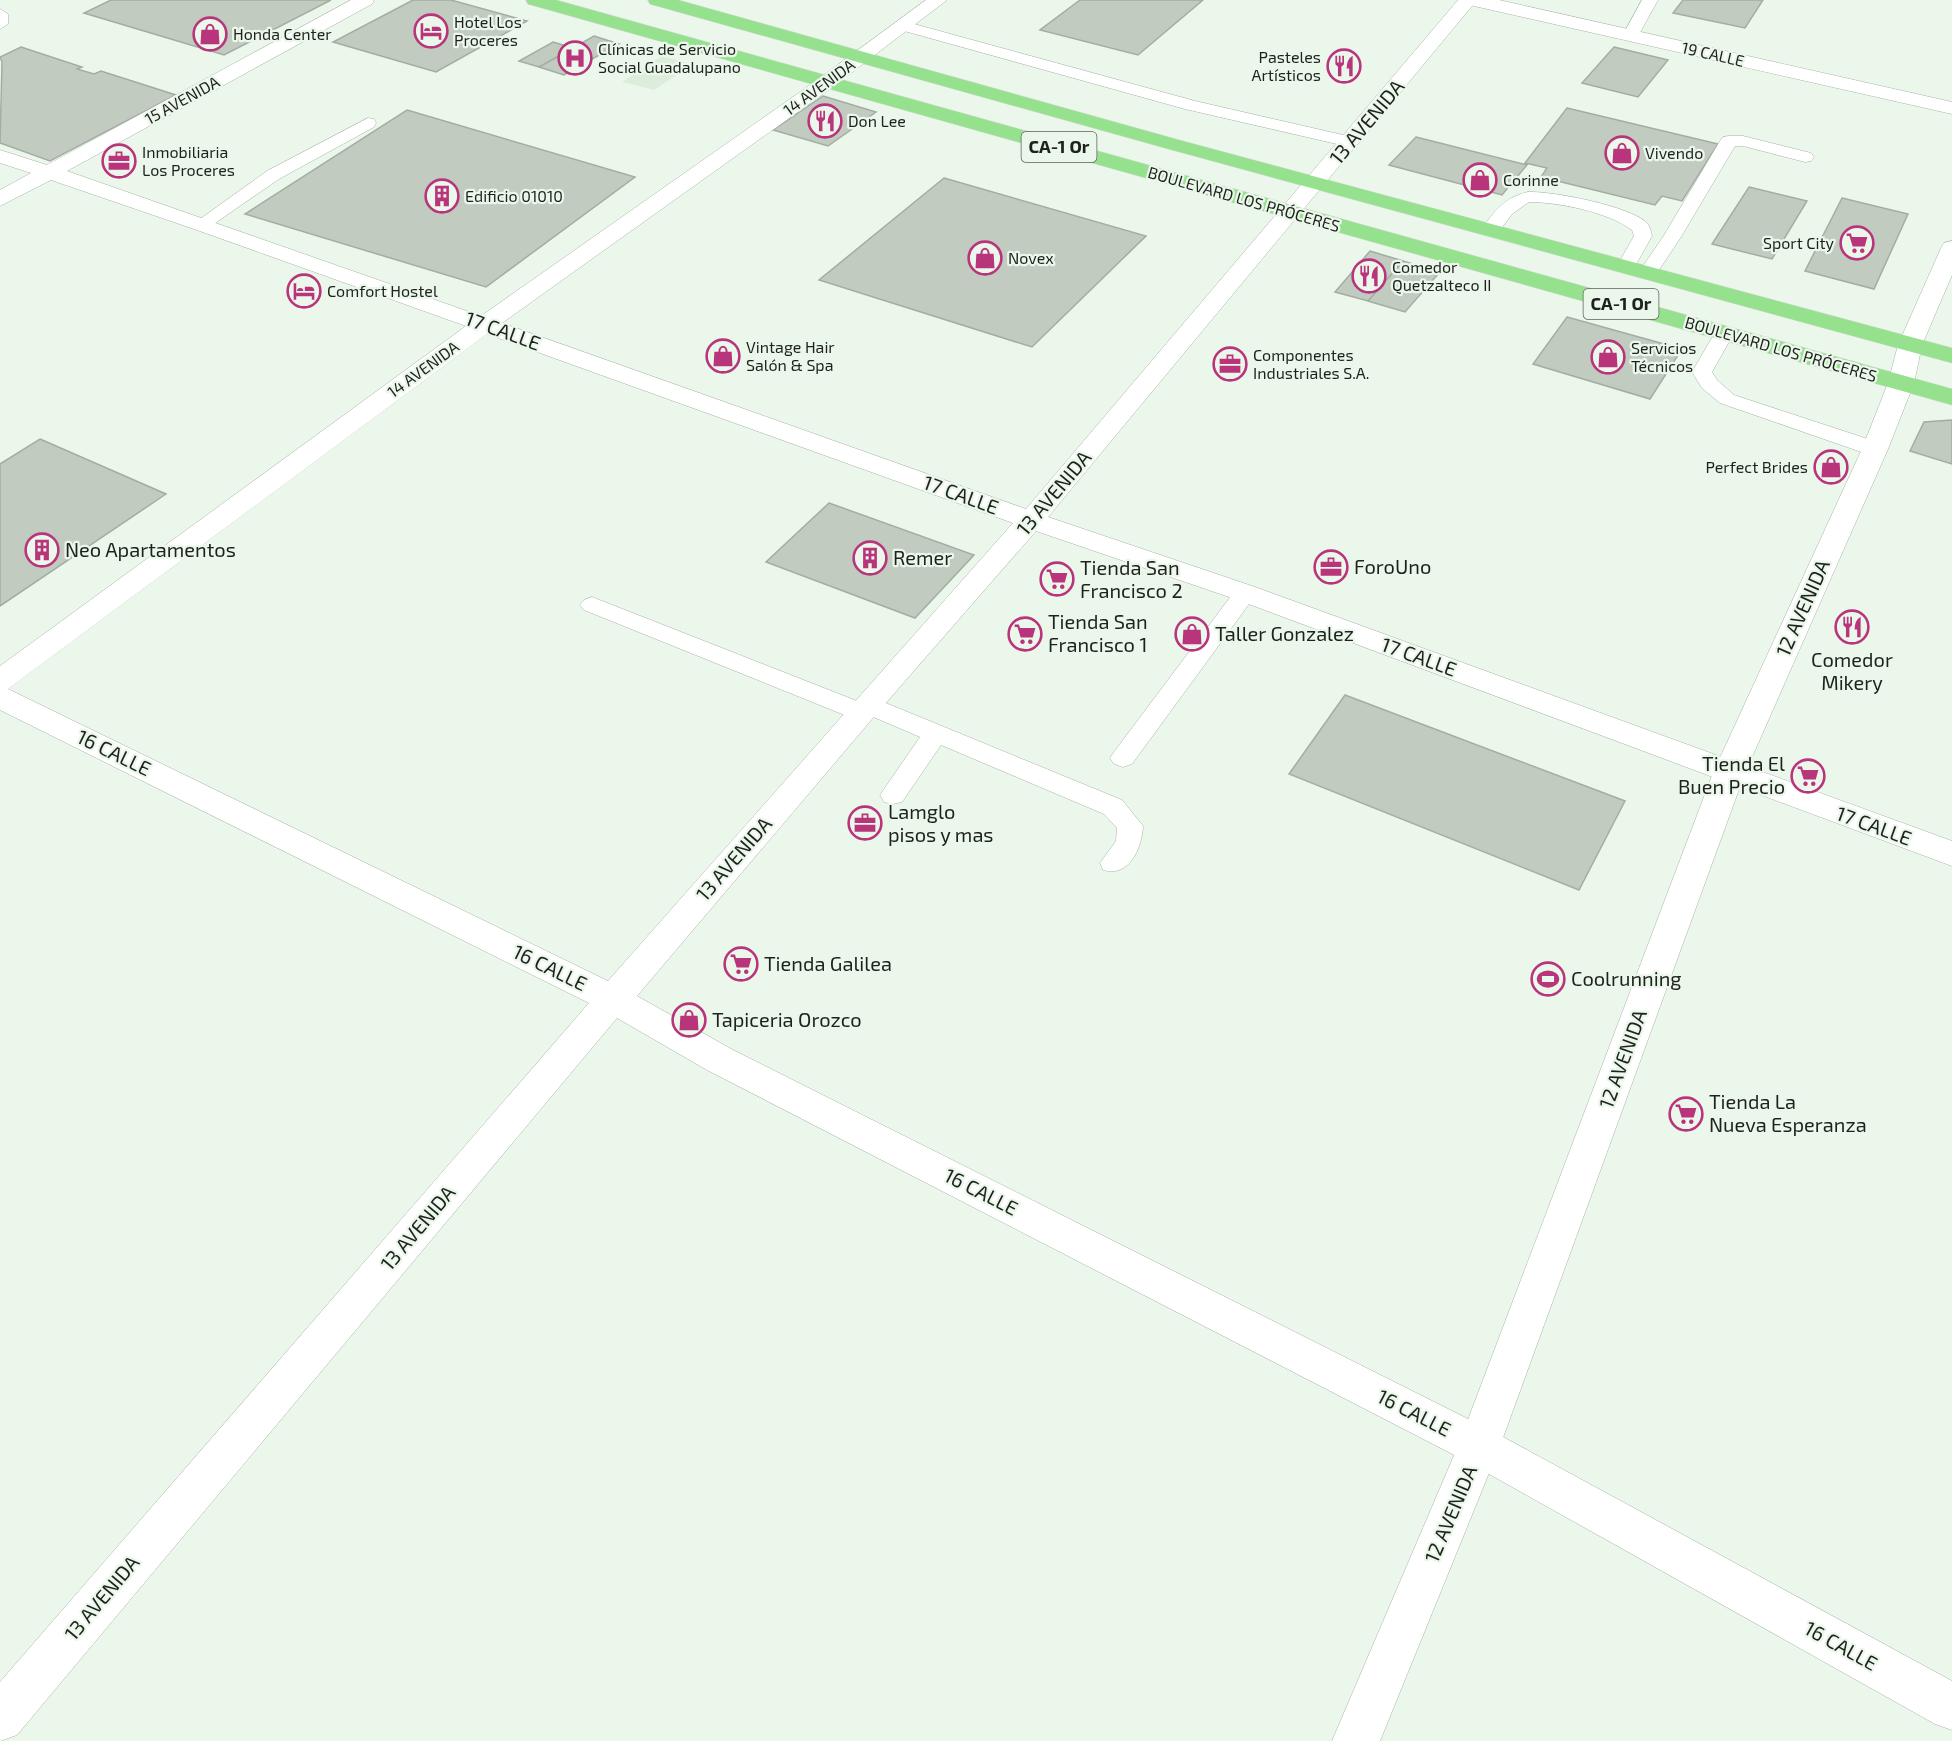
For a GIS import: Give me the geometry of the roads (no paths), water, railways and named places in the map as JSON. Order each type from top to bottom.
[{"type":"highway","name":"BOULEVARD LOS PRÓCERES","points":[[535,0],[1952,397]]},
{"type":"highway","name":"BOULEVARD LOS PRÓCERES","points":[[657,0],[1952,356]]},
{"type":"street","name":"15 AVENIDA","points":[[0,199],[365,0]]},
{"type":"street","name":"14 AVENIDA","points":[[0,681],[485,324],[827,82],[938,0]]},
{"type":"street","name":"13 AVENIDA","points":[[0,1718],[613,999],[1031,520],[1468,0]]},
{"type":"street","name":"19 CALLE","points":[[1474,0],[1952,108]]},
{"type":"street","name":"17 CALLE","points":[[0,156],[202,224],[1031,520],[1245,593],[1952,854]]},
{"type":"street","name":"12 AVENIDA","points":[[1356,1741],[1479,1446],[1729,773],[1875,449],[1901,383],[1910,345],[1952,249]]},
{"type":"street","name":"16 CALLE","points":[[0,697],[613,999],[720,1060],[1479,1446],[1952,1707]]},
{"type":"lane","points":[[1631,35],[1650,0]]},
{"type":"lane","points":[[0,14],[0,24]]},
{"type":"lane","points":[[903,26],[1191,105],[1350,142]]},
{"type":"lane","points":[[202,224],[273,175],[368,123]]},
{"type":"lane","points":[[1637,269],[1729,141],[1743,141],[1805,157]]},
{"type":"lane","points":[[1490,230],[1511,204],[1526,197],[1542,196],[1608,212],[1630,220],[1641,227],[1643,236],[1637,269]]},
{"type":"lane","points":[[1724,333],[1702,372],[1709,384],[1727,399],[1875,449]]},
{"type":"lane","points":[[1123,758],[1245,593]]},
{"type":"lane","points":[[592,606],[936,734],[1113,807],[1130,826],[1129,843],[1113,863]]},
{"type":"lane","points":[[893,795],[936,734]]},
{"type":"place","name":"Hotel Los Proceres","points":[[431,31]]},
{"type":"place","name":"Honda Center","points":[[210,34]]},
{"type":"place","name":"Clínicas de Servicio Social Guadalupano","points":[[575,58]]},
{"type":"place","name":"Pasteles Artísticos","points":[[1344,66]]},
{"type":"place","name":"Don Lee","points":[[825,121]]},
{"type":"place","name":"Vivendo","points":[[1622,153]]},
{"type":"place","name":"Inmobiliaria Los Proceres","points":[[119,161]]},
{"type":"place","name":"Corinne","points":[[1480,180]]},
{"type":"place","name":"Edificio 01010","points":[[442,196]]},
{"type":"place","name":"Sport City","points":[[1857,243]]},
{"type":"place","name":"Novex","points":[[985,258]]},
{"type":"place","name":"Comedor Quetzalteco II","points":[[1369,276]]},
{"type":"place","name":"Comfort Hostel","points":[[304,291]]},
{"type":"place","name":"Vintage Hair Salón & Spa","points":[[723,356]]},
{"type":"place","name":"Servicios Técnicos","points":[[1608,357]]},
{"type":"place","name":"Componentes Industriales S.A.","points":[[1230,364]]},
{"type":"place","name":"Perfect Brides","points":[[1831,467]]},
{"type":"place","name":"Neo Apartamentos","points":[[42,550]]},
{"type":"place","name":"Remer","points":[[870,558]]},
{"type":"place","name":"ForoUno","points":[[1331,567]]},
{"type":"place","name":"Tienda San Francisco 2","points":[[1057,579]]},
{"type":"place","name":"Comedor Mikery","points":[[1852,627]]},
{"type":"place","name":"Tienda San Francisco 1","points":[[1025,634]]},
{"type":"place","name":"Taller Gonzalez","points":[[1192,634]]},
{"type":"place","name":"Tienda El Buen Precio","points":[[1808,776]]},
{"type":"place","name":"Lamglo pisos y mas","points":[[865,823]]},
{"type":"place","name":"Tienda Galilea","points":[[741,964]]},
{"type":"place","name":"Coolrunning","points":[[1548,979]]},
{"type":"place","name":"Tapiceria Orozco","points":[[689,1020]]},
{"type":"place","name":"Tienda La Nueva Esperanza","points":[[1686,1114]]}]
